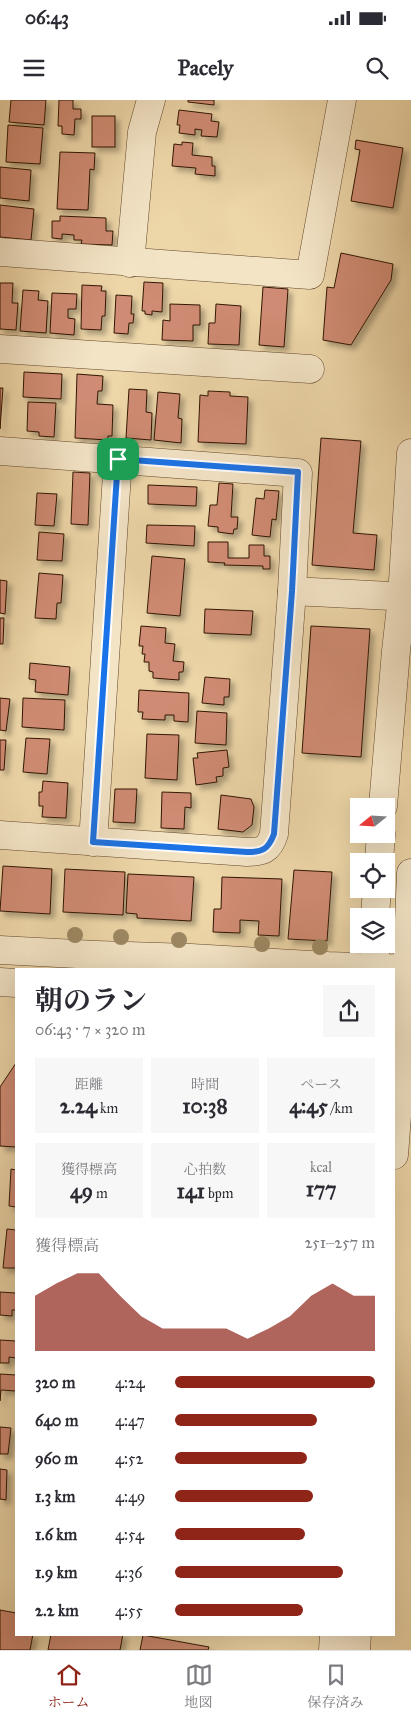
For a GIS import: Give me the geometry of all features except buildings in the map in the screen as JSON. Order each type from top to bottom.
[{"type":"street","points":[[130,263],[142,132],[151,100]]},
{"type":"street","points":[[0,252],[310,275],[342,100]]},
{"type":"street","points":[[0,350],[310,369]]},
{"type":"street","points":[[0,451],[298,472],[292,591],[274,834],[270,844],[264,850],[247,852],[0,835]]},
{"type":"street","points":[[384,798],[396,651],[407,597],[411,453]]},
{"type":"street","points":[[93,842],[118,459]]},
{"type":"street","points":[[292,591],[407,597]]},
{"type":"street","points":[[395,1139],[403,1012],[409,969],[411,873]]},
{"type":"street","points":[[0,950],[328,966],[375,960],[409,969]]},
{"type":"street","points":[[0,982],[15,983]]},
{"type":"street","points":[[333,1650],[334,1636]]},
{"type":"street","points":[[356,1650],[357,1636]]},
{"type":"route","points":[[118,459],[298,472],[292,591],[274,834],[270,844],[264,850],[247,852],[93,842],[118,459]]}]
